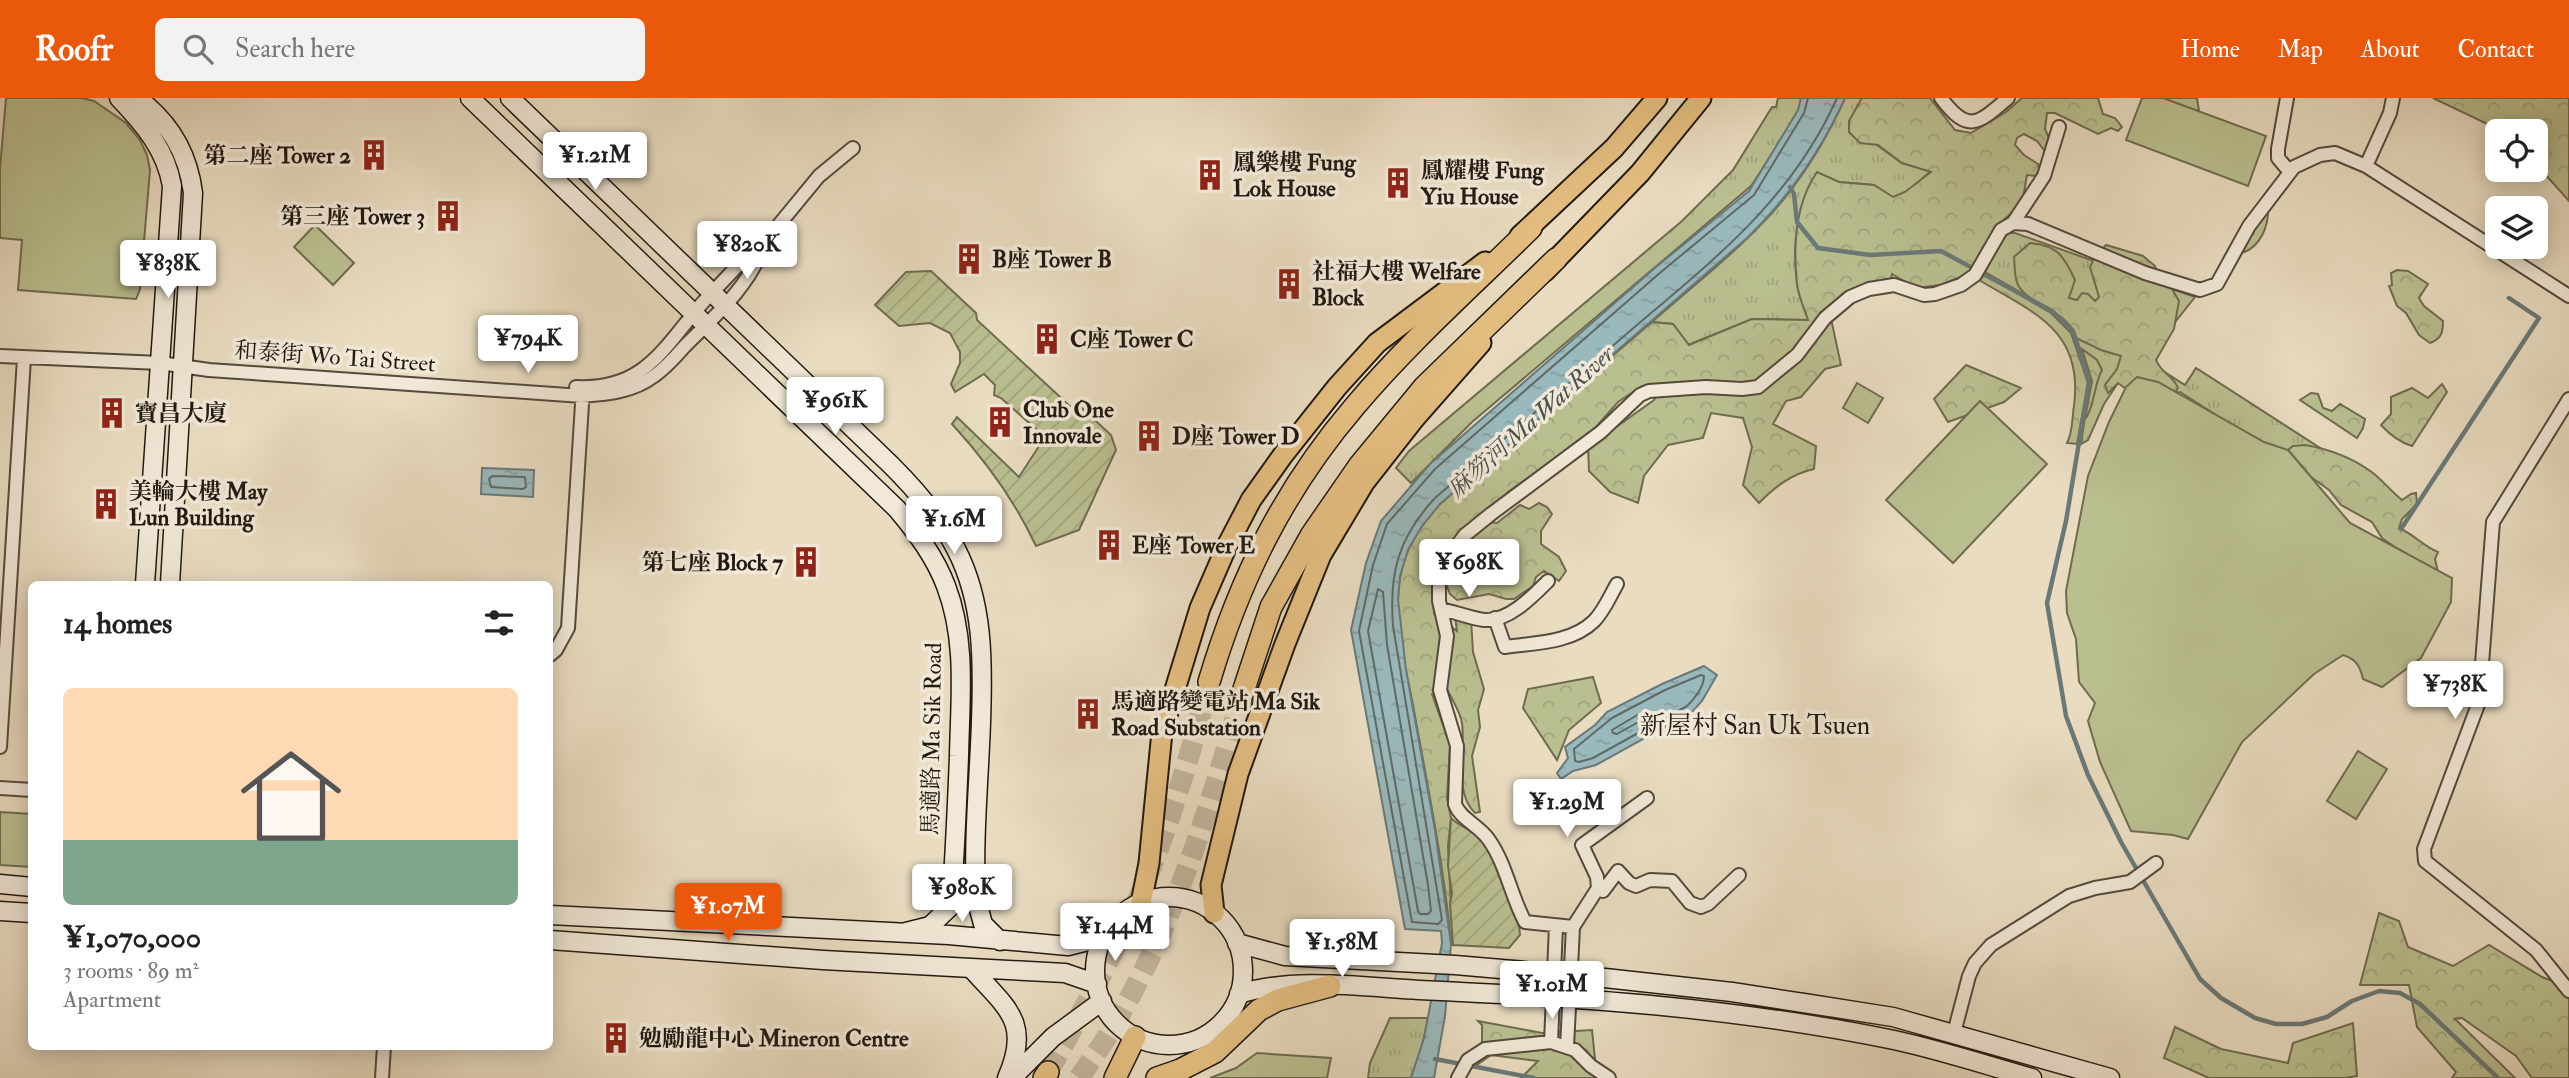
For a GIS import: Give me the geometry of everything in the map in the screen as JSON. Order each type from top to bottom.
[{"type":"highway","points":[[1209,682],[1225,628],[1255,557],[1281,510],[1328,441],[1354,406],[1379,379],[1531,228]]},
{"type":"highway","points":[[1242,695],[1271,607],[1312,534],[1359,466],[1424,386],[1556,259]]},
{"type":"highway","points":[[1157,1078],[1180,1070],[1215,1052],[1259,1010],[1278,1000],[1330,986]]},
{"type":"highway","points":[[1115,1078],[1135,1037]]},
{"type":"main road","points":[[119,98],[143,105],[175,137],[189,167],[193,192],[170,581]]},
{"type":"main road","name":"馬適路 Ma Sik Road","points":[[470,98],[897,509],[917,533],[939,567],[957,624],[961,667],[956,856],[951,906],[930,926],[906,932]]},
{"type":"main road","name":"馬適路 Ma Sik Road","points":[[510,98],[903,477],[937,518],[957,549],[976,603],[982,653],[976,898],[983,924],[1000,941]]},
{"type":"main road","points":[[1141,903],[1149,863],[1162,732],[1200,608],[1226,548],[1251,500],[1306,424],[1377,343],[1531,228],[1614,148],[1657,98]]},
{"type":"main road","points":[[1214,913],[1210,885],[1238,774],[1285,644],[1321,555],[1364,483],[1398,438],[1556,259],[1640,173],[1702,98]]},
{"type":"main road","points":[[143,105],[172,186],[145,581]]},
{"type":"main road","points":[[0,884],[28,887]]},
{"type":"main road","points":[[1179,898],[1203,906],[1228,927],[1237,943],[1242,968],[1235,1006],[1219,1026],[1197,1040],[1172,1045],[1135,1037],[1115,1022],[1102,1001],[1097,984],[1096,960],[1104,937],[1116,920],[1141,903],[1153,899],[1179,898]]},
{"type":"main road","points":[[0,911],[28,913]]},
{"type":"main road","points":[[553,915],[860,932],[906,932],[1068,946],[1104,937]]},
{"type":"main road","points":[[553,940],[823,960],[1065,973],[1097,984]]},
{"type":"main road","points":[[1237,943],[1296,957],[1455,965],[1732,992],[1893,1017],[2110,1078]]},
{"type":"main road","points":[[971,968],[1009,1010],[1014,1022],[1018,1040],[1010,1078]]},
{"type":"main road","points":[[1239,994],[1263,986],[1330,986],[1562,997],[1713,1012],[1834,1029],[1947,1053],[2032,1078]]},
{"type":"main road","points":[[1010,1078],[1053,1037],[1102,1001]]},
{"type":"street","points":[[1941,98],[1954,116],[1962,121],[1972,122],[1990,114],[2008,98]]},
{"type":"street","points":[[2287,98],[2278,158],[2289,172]]},
{"type":"street","points":[[2366,166],[2390,113],[2393,98]]},
{"type":"street","points":[[1573,927],[1525,922],[1493,846],[1483,831],[1458,811],[1455,804],[1457,746],[1440,690],[1447,636],[1439,581],[1443,564],[1465,536],[1490,514],[1601,432],[1640,395],[1649,391],[1706,387],[1758,387],[1797,355],[1825,318],[1850,297],[1869,289],[1894,285],[1924,295],[1961,285],[1975,275],[2001,230],[2013,223],[2044,176],[2059,127]]},
{"type":"street","name":"和泰街 Wo Tai Street","points":[[0,356],[184,364],[614,394],[654,376],[718,299],[752,250],[763,244],[818,176],[853,148]]},
{"type":"street","points":[[2013,223],[2028,224],[2145,272],[2200,290],[2217,284],[2249,226],[2289,172],[2304,161],[2335,153],[2366,166],[2569,296]]},
{"type":"street","points":[[0,747],[6,577],[24,358]]},
{"type":"street","points":[[553,653],[568,628],[583,392]]},
{"type":"street","points":[[2569,399],[2493,522],[2479,702],[2423,857],[2536,950],[2569,991]]},
{"type":"street","points":[[1441,609],[1486,620],[1495,618],[1518,607],[1548,581]]},
{"type":"street","points":[[1495,618],[1505,647],[1549,642],[1584,630],[1594,622],[1617,584]]},
{"type":"street","points":[[0,788],[28,790]]},
{"type":"street","points":[[1562,975],[1573,927],[1598,888],[1598,877],[1582,845],[1647,797]]},
{"type":"street","points":[[1954,1033],[1969,976],[1975,963],[1991,945],[2069,896],[2130,882],[2156,863]]},
{"type":"street","points":[[1598,888],[1603,891],[1618,871],[1629,883],[1636,886],[1650,880],[1672,881],[1690,903],[1701,907],[1709,904],[1739,875]]},
{"type":"street","points":[[1556,926],[1567,1046]]},
{"type":"street","points":[[1551,1042],[1562,997]]},
{"type":"street","points":[[1458,1078],[1468,1060],[1485,1049],[1551,1042],[1567,1046],[1609,1078]]},
{"type":"street","points":[[382,1078],[384,1050]]},
{"type":"green space","points":[[6,98],[82,98],[94,101],[126,123],[140,140],[150,170],[140,289],[136,299],[18,290],[22,240],[0,238],[0,168]]},
{"type":"green space","points":[[1778,98],[1804,98],[1801,110],[1751,186],[1472,422],[1411,483],[1396,468],[1409,451],[1682,221],[1733,170],[1772,107],[1776,107]]},
{"type":"green space","points":[[1845,98],[1870,98],[1856,130],[1902,163],[1931,171],[1908,191],[1893,198],[1874,185],[1839,182],[1817,173],[1804,198],[1796,240],[1798,288],[1808,320],[1752,319],[1688,345],[1673,324],[1652,322],[1736,249],[1783,200],[1817,151]]},
{"type":"green space","points":[[1862,98],[1930,98],[1955,130],[1971,133],[2006,112],[2022,98],[2098,98],[2103,114],[2115,118],[2122,127],[2118,131],[2111,128],[2098,134],[2055,113],[2047,113],[2045,129],[2051,143],[2050,150],[2044,150],[2037,141],[2024,134],[2017,138],[2015,145],[2038,164],[2039,169],[2036,176],[2027,175],[2022,204],[1998,225],[1968,274],[1940,285],[1916,288],[1892,274],[1890,288],[1858,294],[1830,314],[1841,365],[1825,369],[1801,397],[1786,401],[1773,424],[1816,446],[1814,469],[1784,482],[1759,503],[1743,485],[1752,447],[1743,418],[1711,413],[1703,438],[1668,445],[1644,476],[1638,503],[1610,492],[1589,471],[1588,447],[1654,400],[1664,383],[1642,386],[1618,402],[1589,435],[1508,492],[1490,509],[1488,522],[1497,523],[1520,505],[1529,509],[1539,503],[1547,507],[1552,514],[1541,531],[1541,544],[1559,557],[1566,571],[1559,581],[1544,571],[1536,577],[1533,586],[1514,599],[1489,594],[1457,600],[1450,594],[1446,584],[1440,581],[1433,589],[1434,614],[1457,631],[1455,617],[1471,619],[1473,652],[1484,689],[1478,710],[1480,727],[1472,756],[1480,812],[1475,813],[1468,804],[1462,783],[1463,734],[1459,714],[1446,687],[1432,694],[1450,745],[1447,798],[1451,818],[1448,846],[1453,945],[1435,824],[1399,626],[1400,578],[1410,547],[1440,504],[1652,322],[1673,324],[1689,345],[1752,319],[1808,320],[1798,288],[1796,240],[1804,198],[1817,172],[1839,182],[1874,185],[1893,197],[1905,192],[1931,172],[1902,163],[1878,145],[1860,143],[1849,132],[1849,121]]},
{"type":"green space","points":[[2142,98],[2163,98],[2266,136],[2248,186],[2126,140]]},
{"type":"green space","points":[[2145,98],[2197,98],[2199,111],[2183,118]]},
{"type":"green space","points":[[2433,98],[2569,98],[2569,201],[2548,177],[2548,119],[2485,119],[2485,123]]},
{"type":"green space","points":[[2268,207],[2267,221],[2259,241],[2242,253],[2236,238]]},
{"type":"green space","points":[[315,225],[354,263],[333,285],[294,247]]},
{"type":"green space","points":[[2008,233],[2015,233],[2195,297],[2176,321],[2156,360],[2160,369],[2185,385],[2196,368],[2401,500],[2389,525],[2180,392],[2158,382],[2118,383],[2104,404],[2088,440],[2081,444],[2090,382],[2074,331],[2052,310],[1985,272]]},
{"type":"green space","points":[[2030,243],[2047,246],[2063,258],[2075,280],[2069,298],[2077,300],[2082,293],[2088,294],[2095,301],[2099,297],[2090,267],[2106,245],[2143,256],[2155,266],[2161,281],[2172,289],[2179,301],[2174,329],[2156,360],[2176,384],[2178,388],[2175,392],[2158,382],[2126,389],[2118,383],[2108,393],[2105,385],[2117,369],[2121,356],[2076,338],[2065,321],[2031,298],[2018,285],[2014,257]]},
{"type":"green space","points":[[2397,270],[2408,271],[2428,284],[2419,298],[2424,306],[2443,321],[2443,329],[2437,340],[2430,343],[2419,335],[2406,313],[2397,306],[2389,286],[2392,285],[2391,273]]},
{"type":"green space","points":[[931,271],[976,313],[977,320],[1073,409],[1082,408],[1111,435],[1116,450],[1079,530],[1036,546],[999,482],[952,424],[957,417],[1019,477],[1045,437],[1001,398],[994,395],[995,385],[984,374],[955,392],[951,384],[960,363],[960,352],[950,333],[930,323],[899,326],[875,305],[906,272]]},
{"type":"green space","points":[[1984,274],[2051,313],[2071,333],[2088,383],[2077,444],[2067,443],[2072,424],[2075,380],[2071,359],[2063,341],[2036,314],[1979,280]]},
{"type":"green space","points":[[2082,349],[2097,360],[2102,370],[2085,419],[2092,381]]},
{"type":"green space","points":[[1966,365],[2021,388],[2004,402],[1948,422],[1934,399]]},
{"type":"green space","points":[[2137,377],[2158,382],[2264,442],[2288,450],[2350,523],[2452,578],[2451,602],[2421,658],[2382,687],[2363,679],[2357,664],[2343,655],[2314,674],[2242,742],[2188,839],[2131,831],[2100,762],[2088,721],[2095,703],[2079,682],[2076,639],[2067,613],[2066,591],[2088,476],[2126,387]]},
{"type":"green space","points":[[1857,383],[1883,398],[1868,423],[1843,408]]},
{"type":"green space","points":[[2442,384],[2447,392],[2412,446],[2395,438],[2381,425],[2391,414],[2391,397],[2412,388],[2428,398]]},
{"type":"green space","points":[[2311,393],[2318,394],[2323,408],[2332,411],[2340,404],[2365,419],[2357,438],[2300,400]]},
{"type":"green space","points":[[1980,401],[2047,464],[1953,563],[1886,500]]},
{"type":"green space","points":[[2305,445],[2332,452],[2357,463],[2373,473],[2402,500],[2416,493],[2417,504],[2402,519],[2399,528],[2438,552],[2435,559],[2438,572],[2382,538],[2372,522],[2341,505],[2329,490],[2311,477],[2288,450],[2293,446]]},
{"type":"green space","points":[[1593,677],[1601,703],[1569,730],[1557,760],[1523,708],[1528,689]]},
{"type":"green space","points":[[2358,751],[2387,769],[2356,819],[2327,801]]},
{"type":"green space","points":[[0,812],[28,814],[28,867],[0,865]]},
{"type":"green space","points":[[1451,818],[1478,837],[1496,866],[1519,926],[1520,935],[1509,948],[1453,945],[1450,904],[1452,893],[1448,866]]},
{"type":"green space","points":[[2379,913],[2399,921],[2408,947],[2453,966],[2489,945],[2542,977],[2561,984],[2569,997],[2569,1078],[2532,1078],[2516,1056],[2462,1018],[2455,1019],[2515,1078],[2452,1078],[2456,1072],[2417,1027],[2409,985],[2360,985]]},
{"type":"green space","points":[[1390,1018],[1428,1018],[1411,1078],[1368,1078],[1370,1063]]},
{"type":"green space","points":[[1478,1021],[1542,1033],[1592,1030],[1597,1078],[1521,1078],[1538,1061],[1491,1055],[1474,1067],[1482,1052],[1482,1025]]},
{"type":"green space","points":[[2353,1023],[2357,1076],[2209,1078],[2164,1058],[2175,1027],[2221,1049],[2288,1063],[2293,1043]]},
{"type":"green space","points":[[1257,1053],[1331,1058],[1327,1078],[1210,1078],[1236,1068]]},
{"type":"water","name":"麻笏河 Ma Wat River","points":[[1801,98],[1845,98],[1815,155],[1777,206],[1747,238],[1440,504],[1422,526],[1408,550],[1400,576],[1398,599],[1406,670],[1435,830],[1451,944],[1445,1016],[1434,1078],[1411,1078],[1424,1038],[1442,943],[1441,931],[1405,929],[1351,630],[1366,563],[1381,521],[1430,464],[1656,267],[1749,191],[1798,110]]},
{"type":"water","points":[[482,468],[534,470],[533,497],[481,494]]},
{"type":"water","points":[[1704,666],[1717,675],[1702,701],[1692,712],[1596,765],[1573,771],[1561,779],[1557,773],[1568,758],[1565,747],[1595,725],[1607,712]]},
{"type":"waterway","points":[[1790,187],[1794,194],[1797,222],[1818,248],[1870,255],[1941,251],[2052,311],[2073,331],[2089,382],[2066,521],[2047,603],[2066,716],[2088,775],[2121,842],[2200,979],[2221,998],[2255,1018],[2276,1024],[2302,1024],[2327,1017],[2352,1001],[2379,991],[2400,993],[2420,1004],[2498,1078]]},
{"type":"waterway","points":[[2401,529],[2539,318],[2509,298]]},
{"type":"waterway","points":[[1435,1059],[1534,1078]]},
{"type":"tunnel","points":[[1048,1072],[1104,969],[1147,879],[1177,796],[1209,682]]},
{"type":"tunnel","points":[[1079,1078],[1108,1035],[1157,942],[1190,861],[1242,695]]},
{"type":"place","name":"第二座 Tower 2","points":[[374,155]]},
{"type":"place","name":"鳳樂樓 Fung Lok House","points":[[1210,175]]},
{"type":"place","name":"鳳耀樓 Fung Yiu House","points":[[1398,183]]},
{"type":"place","name":"第三座 Tower 3","points":[[448,216]]},
{"type":"place","name":"B座 Tower B","points":[[969,259]]},
{"type":"place","name":"社福大樓 Welfare Block","points":[[1289,284]]},
{"type":"place","name":"C座 Tower C","points":[[1047,339]]},
{"type":"place","name":"寶昌大廈","points":[[112,413]]},
{"type":"place","name":"Club One Innovale","points":[[1000,422]]},
{"type":"place","name":"D座 Tower D","points":[[1149,436]]},
{"type":"place","name":"美輪大樓 May Lun Building","points":[[106,504]]},
{"type":"place","name":"E座 Tower E","points":[[1109,545]]},
{"type":"place","name":"第七座 Block 7","points":[[806,562]]},
{"type":"place","name":"馬適路變電站 Ma Sik Road Substation","points":[[1088,714]]},
{"type":"place","name":"勉勵龍中心 Mineron Centre","points":[[616,1038]]},
{"type":"district","name":"新屋村 San Uk Tsuen","points":[[1755,726]]}]
